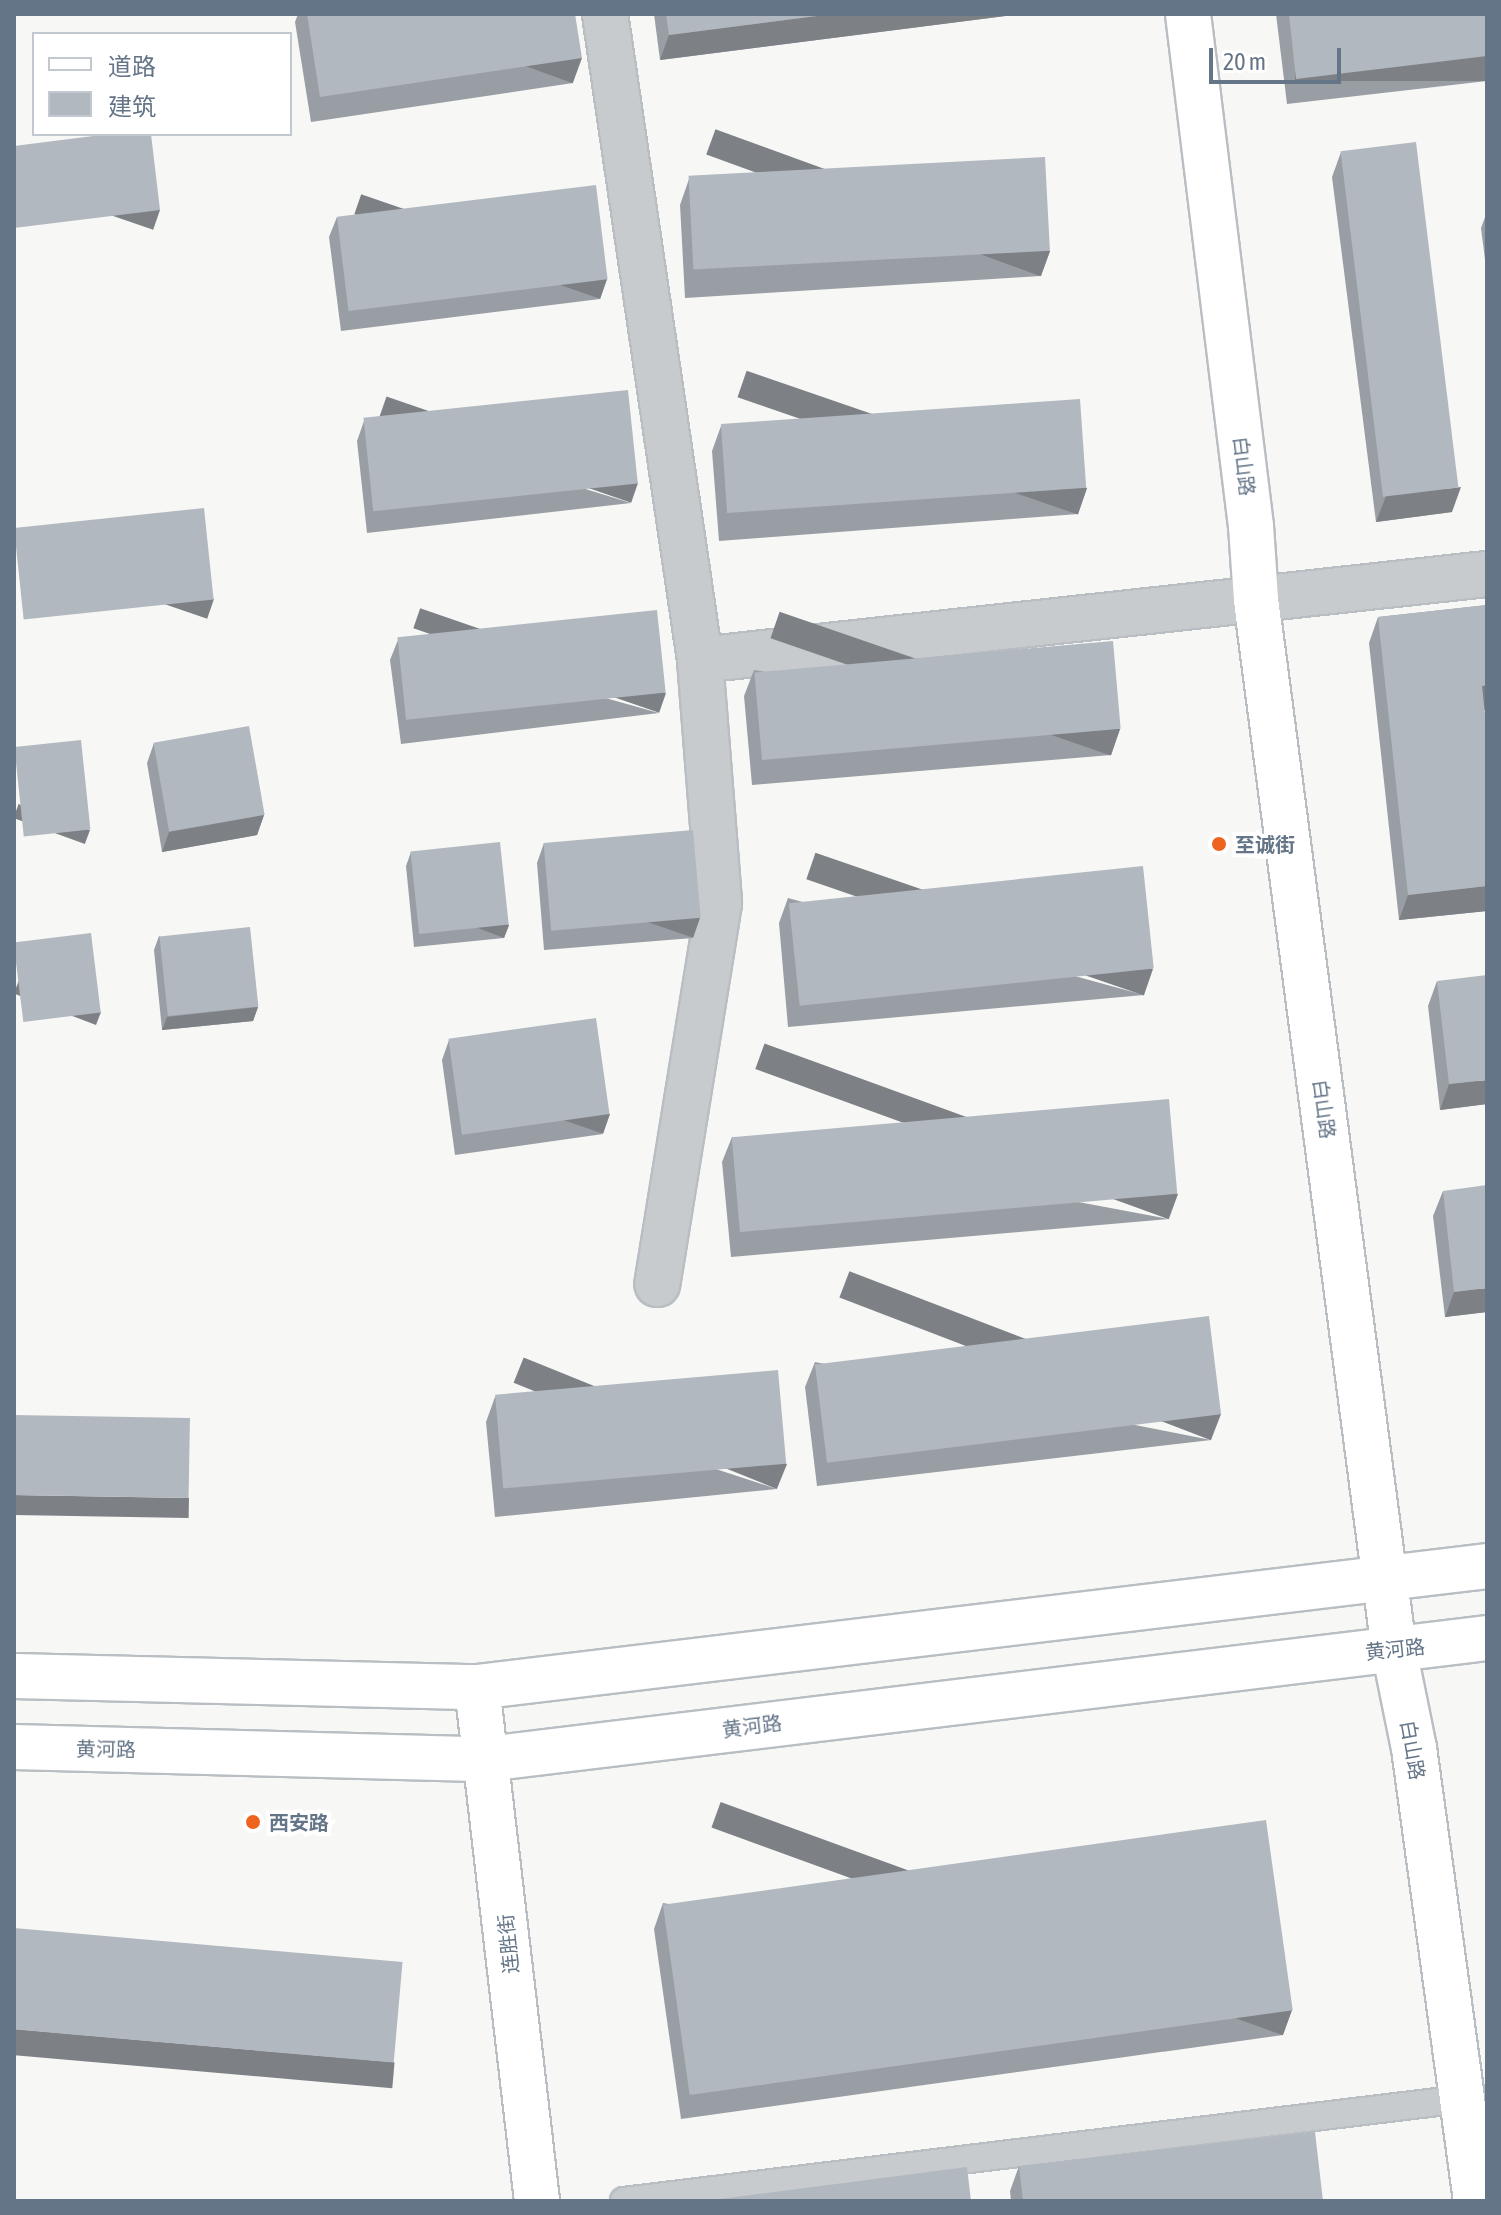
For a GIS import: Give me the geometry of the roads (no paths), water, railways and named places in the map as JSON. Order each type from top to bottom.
[{"type":"main road","name":"白山路","points":[[1188,14],[1251,526],[1256,600],[1394,1650],[1414,1748],[1476,2201]]},
{"type":"main road","points":[[14,1676],[477,1687],[1487,1566]]},
{"type":"main road","name":"黄河路","points":[[14,1747],[487,1759],[1487,1638]]},
{"type":"main road","name":"连胜街","points":[[477,1687],[537,2201]]},
{"type":"street","points":[[605,14],[700,660],[719,903],[657,1284]]},
{"type":"street","points":[[700,660],[1487,574]]},
{"type":"lane","points":[[624,2201],[1462,2099]]},
{"type":"place","name":"至诚街","points":[[1219,844]]},
{"type":"place","name":"西安路","points":[[253,1822]]}]
